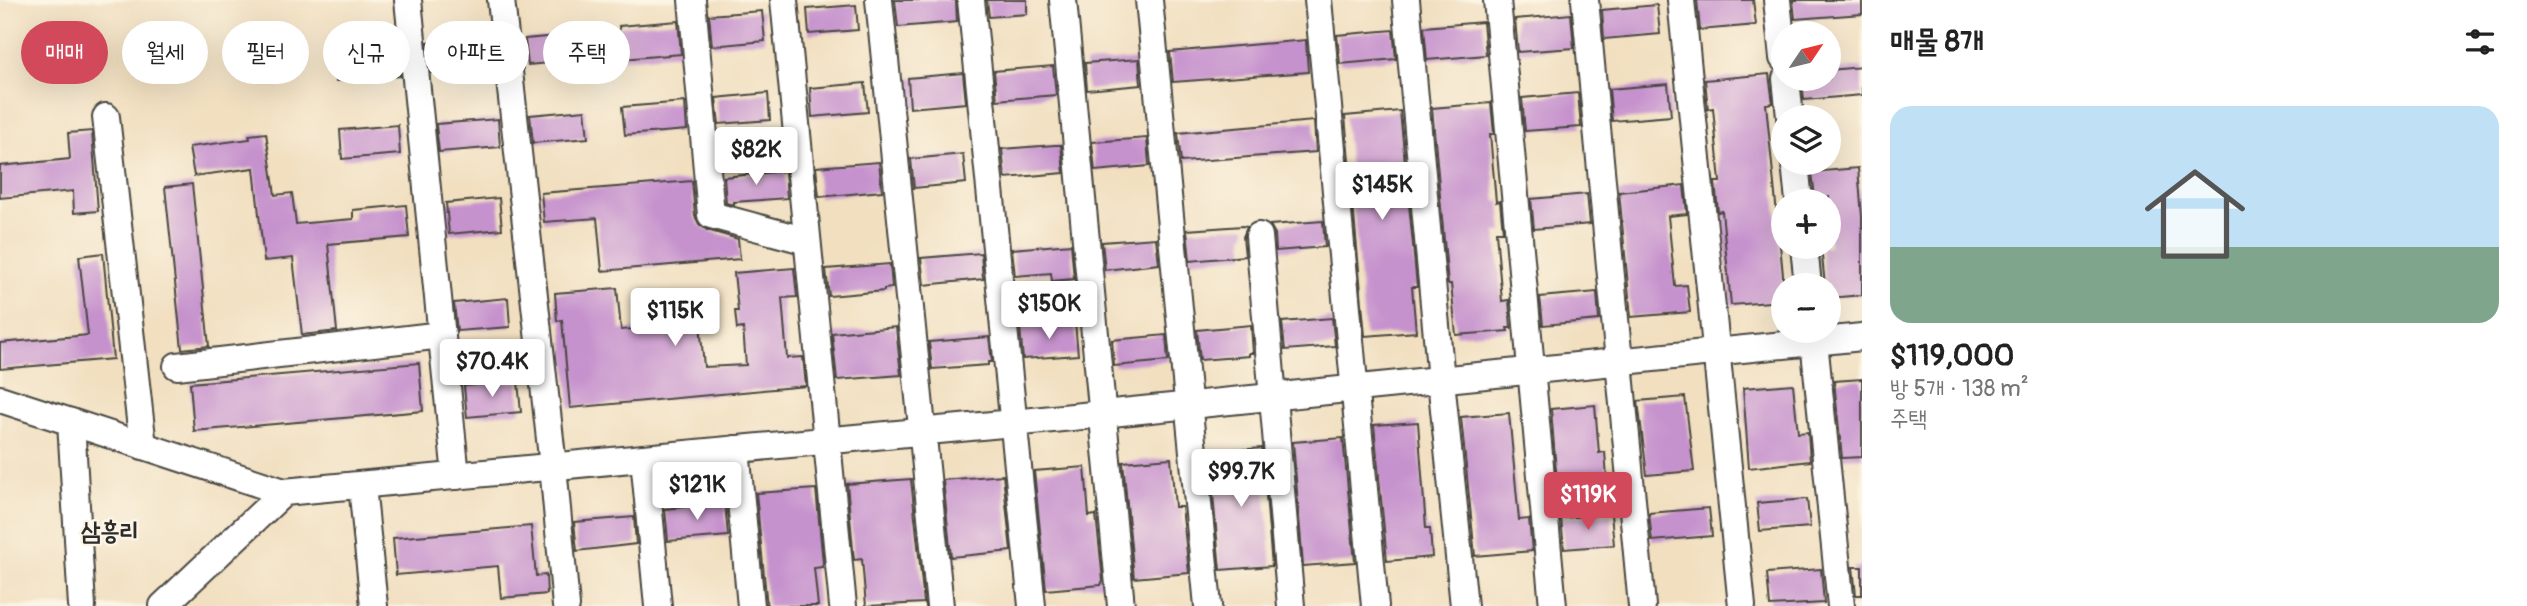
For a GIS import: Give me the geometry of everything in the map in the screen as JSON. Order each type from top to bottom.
[{"type":"street","points":[[408,0],[456,476]]},
{"type":"street","points":[[501,0],[566,606]]},
{"type":"street","points":[[692,0],[711,215],[807,241]]},
{"type":"street","points":[[785,0],[843,606]]},
{"type":"street","points":[[879,0],[940,606]]},
{"type":"street","points":[[971,0],[1032,606]]},
{"type":"street","points":[[1063,0],[1121,606]]},
{"type":"street","points":[[1149,0],[1208,606]]},
{"type":"street","points":[[1318,0],[1375,606]]},
{"type":"street","points":[[1406,0],[1464,606]]},
{"type":"street","points":[[1497,0],[1529,370],[1553,606]]},
{"type":"street","points":[[1585,0],[1642,606]]},
{"type":"street","points":[[1681,0],[1742,606]]},
{"type":"street","points":[[1777,0],[1779,21]]},
{"type":"street","points":[[106,117],[144,446]]},
{"type":"street","points":[[1259,236],[1292,606]]},
{"type":"street","points":[[177,366],[442,335]]},
{"type":"street","points":[[1841,337],[1862,337]]},
{"type":"street","points":[[0,399],[284,492],[1104,414],[1716,352],[1771,343]]},
{"type":"street","points":[[1814,343],[1841,606]]},
{"type":"street","points":[[71,422],[82,606]]},
{"type":"street","points":[[736,449],[751,606]]},
{"type":"street","points":[[644,458],[659,606]]},
{"type":"street","points":[[362,485],[374,606]]},
{"type":"street","points":[[163,606],[284,492]]},
{"type":"building","points":[[895,0],[956,0],[957,22],[898,27]]},
{"type":"building","points":[[987,0],[1027,0],[1027,14],[989,17]]},
{"type":"building","points":[[1697,0],[1753,0],[1756,25],[1700,30]]},
{"type":"building","points":[[1793,0],[1862,0],[1862,14],[1795,19]]},
{"type":"building","points":[[856,5],[858,30],[809,34],[807,9]]},
{"type":"building","points":[[1657,5],[1660,34],[1604,39],[1602,10]]},
{"type":"building","points":[[762,11],[765,41],[712,46],[709,15]]},
{"type":"building","points":[[1571,14],[1574,48],[1518,52],[1515,19]]},
{"type":"building","points":[[678,21],[681,54],[630,58],[630,25]]},
{"type":"building","points":[[1483,22],[1486,55],[1427,60],[1424,27]]},
{"type":"building","points":[[1393,30],[1396,59],[1340,64],[1337,35]]},
{"type":"building","points":[[543,37],[543,64],[529,65],[529,39]]},
{"type":"building","points":[[1306,40],[1308,72],[1173,82],[1170,52]]},
{"type":"building","points":[[1139,59],[1141,85],[1087,90],[1085,63]]},
{"type":"building","points":[[1053,66],[1056,95],[997,100],[994,71]]},
{"type":"building","points":[[1862,67],[1862,95],[1804,100],[1803,91],[1841,91],[1841,69]]},
{"type":"building","points":[[963,73],[966,103],[910,108],[908,78]]},
{"type":"building","points":[[1769,74],[1773,103],[1766,104],[1774,189],[1771,189],[1771,259],[1781,259],[1783,273],[1771,273],[1771,302],[1731,305],[1722,211],[1718,212],[1715,182],[1720,182],[1713,108],[1708,109],[1705,80]]},
{"type":"building","points":[[865,83],[868,112],[812,117],[810,88]]},
{"type":"building","points":[[1668,84],[1671,116],[1612,121],[1609,89]]},
{"type":"building","points":[[768,93],[770,120],[719,124],[716,98]]},
{"type":"building","points":[[1578,93],[1581,127],[1525,131],[1522,98]]},
{"type":"building","points":[[685,102],[687,130],[625,135],[622,107]]},
{"type":"building","points":[[1491,103],[1494,134],[1490,134],[1496,202],[1500,201],[1503,232],[1496,232],[1502,301],[1509,300],[1511,328],[1507,328],[1508,331],[1456,335],[1451,284],[1448,284],[1432,108]]},
{"type":"building","points":[[585,110],[588,138],[533,143],[530,115]]},
{"type":"building","points":[[1400,111],[1417,287],[1412,287],[1416,332],[1365,336],[1345,116]]},
{"type":"building","points":[[498,119],[500,147],[439,152],[436,124]]},
{"type":"building","points":[[1314,121],[1316,152],[1181,162],[1178,133]]},
{"type":"building","points":[[398,125],[400,154],[342,159],[340,130]]},
{"type":"building","points":[[92,131],[98,211],[74,213],[73,191],[0,198],[0,166],[70,159],[68,133]]},
{"type":"building","points":[[266,133],[275,195],[292,193],[296,224],[353,219],[353,210],[406,205],[409,237],[328,244],[337,331],[302,335],[293,258],[264,261],[254,168],[194,176],[189,147],[250,139],[249,135]]},
{"type":"building","points":[[1147,138],[1149,166],[1095,171],[1092,142]]},
{"type":"building","points":[[1061,145],[1064,173],[1005,178],[1002,149]]},
{"type":"building","points":[[963,154],[966,183],[914,188],[911,159]]},
{"type":"building","points":[[879,162],[882,191],[819,197],[816,167]]},
{"type":"building","points":[[1858,168],[1862,217],[1862,295],[1841,297],[1841,273],[1824,273],[1822,259],[1841,259],[1841,189],[1814,189],[1812,175],[1841,175],[1841,169]]},
{"type":"building","points":[[785,171],[787,198],[734,202],[734,205],[726,203],[724,177]]},
{"type":"building","points":[[692,181],[695,216],[699,224],[707,230],[738,239],[740,259],[602,271],[597,218],[544,222],[541,193]]},
{"type":"building","points":[[192,184],[209,346],[182,349],[165,187]]},
{"type":"building","points":[[1684,185],[1687,214],[1668,216],[1675,286],[1687,285],[1690,312],[1631,317],[1619,192]]},
{"type":"building","points":[[1587,194],[1590,224],[1534,229],[1531,199]]},
{"type":"building","points":[[499,198],[502,229],[449,234],[446,203]]},
{"type":"building","points":[[1323,221],[1325,247],[1276,251],[1275,234],[1270,225]]},
{"type":"building","points":[[1247,227],[1243,237],[1245,256],[1190,261],[1187,230]]},
{"type":"building","points":[[1156,238],[1159,264],[1105,270],[1102,242]]},
{"type":"building","points":[[1071,244],[1074,279],[1052,281],[1051,273],[1015,276],[1012,249]]},
{"type":"building","points":[[103,253],[113,359],[0,369],[0,343],[88,335],[79,256]]},
{"type":"building","points":[[981,253],[983,279],[924,285],[921,258]]},
{"type":"building","points":[[890,264],[892,288],[829,296],[826,269]]},
{"type":"building","points":[[794,268],[797,297],[782,298],[787,358],[803,357],[806,386],[570,408],[562,320],[557,321],[555,293],[617,288],[621,330],[700,324],[704,367],[746,365],[743,328],[737,329],[734,273]]},
{"type":"building","points":[[1597,292],[1599,320],[1543,325],[1540,297]]},
{"type":"building","points":[[508,298],[510,327],[457,331],[454,303]]},
{"type":"building","points":[[1332,318],[1335,346],[1285,350],[1282,322]]},
{"type":"building","points":[[1075,322],[1078,355],[1023,359],[1020,327]]},
{"type":"building","points":[[1251,325],[1253,353],[1249,353],[1249,356],[1200,360],[1197,330]]},
{"type":"building","points":[[896,327],[901,375],[837,380],[832,333]]},
{"type":"building","points":[[1166,335],[1168,361],[1114,366],[1112,340]]},
{"type":"building","points":[[989,337],[992,362],[988,362],[988,365],[932,369],[929,342]]},
{"type":"building","points":[[419,363],[423,411],[194,431],[190,383]]},
{"type":"building","points":[[1862,379],[1862,457],[1842,458],[1834,381]]},
{"type":"building","points":[[518,382],[521,412],[467,417],[464,386]]},
{"type":"building","points":[[1793,384],[1798,433],[1808,432],[1810,461],[1749,468],[1743,388]]},
{"type":"building","points":[[1685,397],[1694,471],[1647,475],[1638,401]]},
{"type":"building","points":[[1595,405],[1599,453],[1605,452],[1607,478],[1557,483],[1551,409]]},
{"type":"building","points":[[1509,413],[1519,520],[1529,519],[1532,551],[1475,556],[1461,417]]},
{"type":"building","points":[[1418,422],[1426,528],[1430,528],[1432,557],[1387,561],[1374,425]]},
{"type":"building","points":[[1343,438],[1355,562],[1303,566],[1293,442]]},
{"type":"building","points":[[1262,448],[1272,566],[1220,570],[1209,452]]},
{"type":"building","points":[[1171,458],[1175,507],[1182,507],[1189,573],[1134,578],[1123,462]]},
{"type":"building","points":[[1085,467],[1089,516],[1096,515],[1103,580],[1101,585],[1046,590],[1034,471]]},
{"type":"building","points":[[1003,475],[1011,551],[951,557],[943,480]]},
{"type":"building","points":[[911,479],[924,603],[866,606],[862,559],[854,560],[847,484]]},
{"type":"building","points":[[816,489],[823,563],[822,567],[814,568],[818,606],[767,606],[756,493]]},
{"type":"building","points":[[1807,499],[1810,527],[1760,531],[1757,503]]},
{"type":"building","points":[[725,503],[728,536],[668,541],[665,509]]},
{"type":"building","points":[[1709,508],[1712,536],[1652,541],[1649,513]]},
{"type":"building","points":[[1611,514],[1614,545],[1564,549],[1561,518]]},
{"type":"building","points":[[634,517],[636,544],[577,551],[574,522]]},
{"type":"building","points":[[531,526],[536,576],[546,575],[547,594],[501,598],[498,566],[396,575],[393,538]]},
{"type":"building","points":[[1853,567],[1862,567],[1862,595],[1856,595]]},
{"type":"building","points":[[1821,569],[1824,603],[1770,606],[1767,573]]},
{"type":"district","name":"삼흥리","points":[[110,531]]}]
